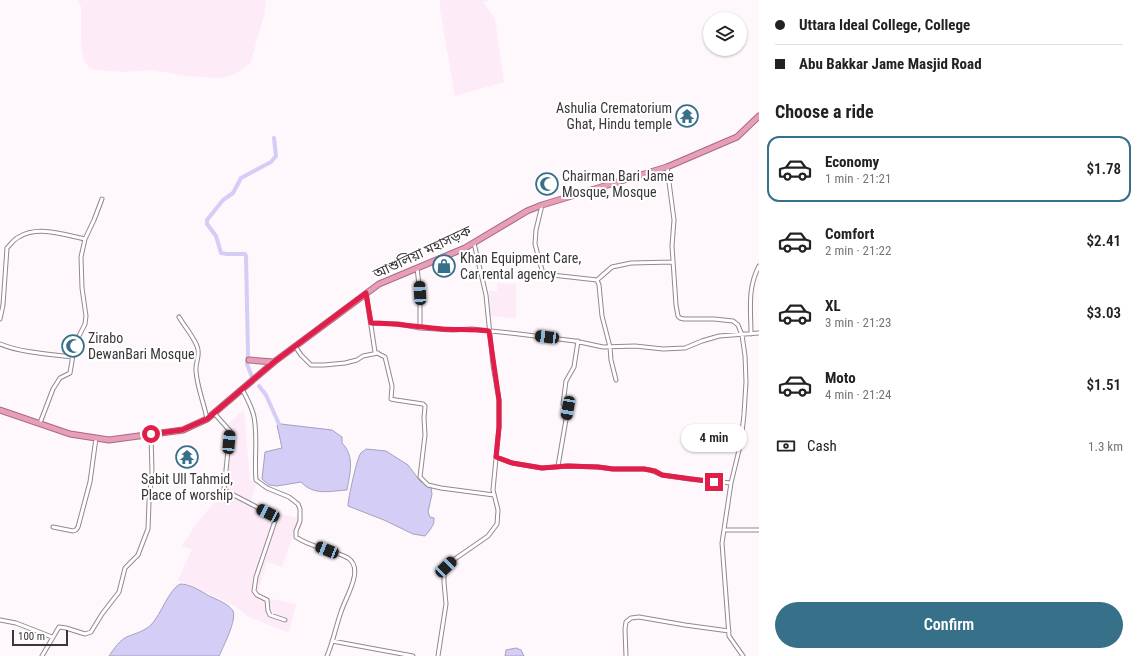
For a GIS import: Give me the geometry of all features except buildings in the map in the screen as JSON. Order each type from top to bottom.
[{"type":"highway","name":"আশুলিয়া মহাসড়ক","points":[[0,410],[70,434],[109,440],[182,430],[207,419],[274,362],[379,284],[474,243],[527,211],[542,205],[667,167],[736,137],[759,116]]},
{"type":"highway","points":[[249,360],[274,362]]},
{"type":"street","points":[[667,167],[674,220],[673,262],[676,305],[680,318],[733,321],[738,326],[742,335],[745,356],[746,382],[744,414],[741,442],[731,483],[722,543],[729,636],[743,656]]},
{"type":"street","points":[[40,423],[53,389],[60,378],[70,373],[72,357],[78,338],[85,324],[86,316],[82,288],[81,257],[85,239],[102,199]]},
{"type":"street","points":[[542,205],[536,230],[535,244],[543,274],[597,280],[612,267],[630,264],[673,262]]},
{"type":"street","points":[[0,319],[3,305],[7,248],[18,237],[28,233],[51,232],[85,239]]},
{"type":"street","points":[[438,656],[446,604],[444,572],[446,567],[452,561],[488,536],[497,524],[498,510],[492,490],[499,427],[499,400],[489,331],[486,295],[474,243]]},
{"type":"street","points":[[751,334],[751,288],[759,266]]},
{"type":"street","points":[[418,268],[420,328]]},
{"type":"street","points":[[597,280],[599,285],[602,316],[616,380]]},
{"type":"street","points":[[366,293],[375,352],[385,357],[392,380],[392,400],[423,404],[425,406],[425,436],[420,476],[422,480],[428,485],[441,488],[494,495]]},
{"type":"street","points":[[179,317],[197,346],[199,353],[196,371],[207,419]]},
{"type":"street","points":[[371,323],[399,324],[420,328],[452,330],[472,329],[578,342],[603,347],[635,346],[663,349],[685,348],[719,336],[759,333]]},
{"type":"street","points":[[558,466],[568,408],[563,404],[566,381],[574,368],[578,342]]},
{"type":"street","points":[[0,344],[32,353],[72,357]]},
{"type":"street","points":[[295,346],[301,355],[311,365],[324,366],[345,363],[357,360],[363,356],[378,354]]},
{"type":"street","points":[[242,388],[249,401],[254,418],[256,480],[267,488],[289,497],[298,504],[300,521],[296,531],[296,537],[307,543],[346,557],[354,565],[353,585],[341,610],[328,656]]},
{"type":"street","points":[[214,413],[230,431],[224,490],[274,516],[276,521],[256,577],[254,591],[257,595],[267,600],[270,615],[285,620]]},
{"type":"street","points":[[42,656],[58,628],[61,627],[85,634],[91,632],[102,614],[120,592],[127,565],[138,555],[148,529],[153,460],[151,434]]},
{"type":"street","points":[[53,527],[73,531],[78,527],[90,482],[96,438]]},
{"type":"street","points":[[496,457],[512,463],[528,466],[549,468],[558,466],[581,466],[644,469],[655,471],[662,475],[731,483]]},
{"type":"street","points":[[724,530],[759,530]]},
{"type":"street","points":[[626,656],[625,629],[626,622],[631,618],[639,617],[729,631]]},
{"type":"street","points":[[0,620],[16,623],[52,638]]},
{"type":"street","points":[[332,641],[413,656]]},
{"type":"shaded area","points":[[78,0],[266,0],[264,16],[250,64],[233,75],[218,78],[187,76],[152,70],[123,72],[90,69],[84,60],[81,44],[81,7]]},
{"type":"shaded area","points":[[440,0],[491,0],[483,2],[495,19],[504,82],[455,96],[440,10]]},
{"type":"shaded area","points":[[497,283],[516,284],[516,318],[490,316],[489,291],[497,291]]},
{"type":"shaded area","points":[[244,410],[250,480],[256,483],[251,502],[280,514],[299,518],[282,567],[267,562],[257,596],[296,604],[289,633],[247,616],[235,606],[178,580],[192,549],[182,546],[196,524],[212,505],[220,489],[227,434],[223,428]]},
{"type":"shaded area","points":[[281,424],[332,430],[342,437],[342,443],[349,453],[350,459],[347,490],[322,492],[311,489],[301,482],[277,486],[269,485],[262,479],[265,452],[282,448],[277,425]]},
{"type":"shaded area","points":[[366,449],[386,451],[408,465],[420,481],[431,488],[432,494],[428,512],[430,517],[434,518],[434,523],[425,536],[413,534],[384,520],[348,506],[357,462],[361,453]]},
{"type":"shaded area","points":[[180,584],[191,586],[219,600],[233,611],[233,621],[219,656],[109,656],[123,639],[151,625],[168,597]]},
{"type":"shaded area","points":[[516,648],[521,650],[524,656],[505,656],[506,650]]},
{"type":"waterway","points":[[252,377],[247,364],[246,256],[245,254],[221,253],[216,236],[207,224],[207,220],[223,200],[233,193],[241,178],[271,162],[276,156],[274,138]]},
{"type":"waterway","points":[[259,386],[266,395],[279,424]]},
{"type":"place","name":"Ashulia Crematorium Ghat, Hindu temple","points":[[687,116]]},
{"type":"place","name":"Chairman Bari Jame Mosque, Mosque","points":[[547,184]]},
{"type":"place","name":"Khan Equipment Care, Car rental agency","points":[[444,266]]},
{"type":"place","name":"Zirabo DewanBari Mosque","points":[[73,346]]},
{"type":"place","name":"Sabit Ull Tahmid, Place of worship","points":[[187,457]]},
{"type":"route","points":[[151,434],[182,430],[207,419],[274,362],[366,293],[371,323],[399,324],[420,328],[452,330],[472,329],[489,331],[499,400],[499,427],[496,457],[512,463],[542,468],[581,466],[626,470],[644,469],[655,471],[662,475],[714,482]]}]
